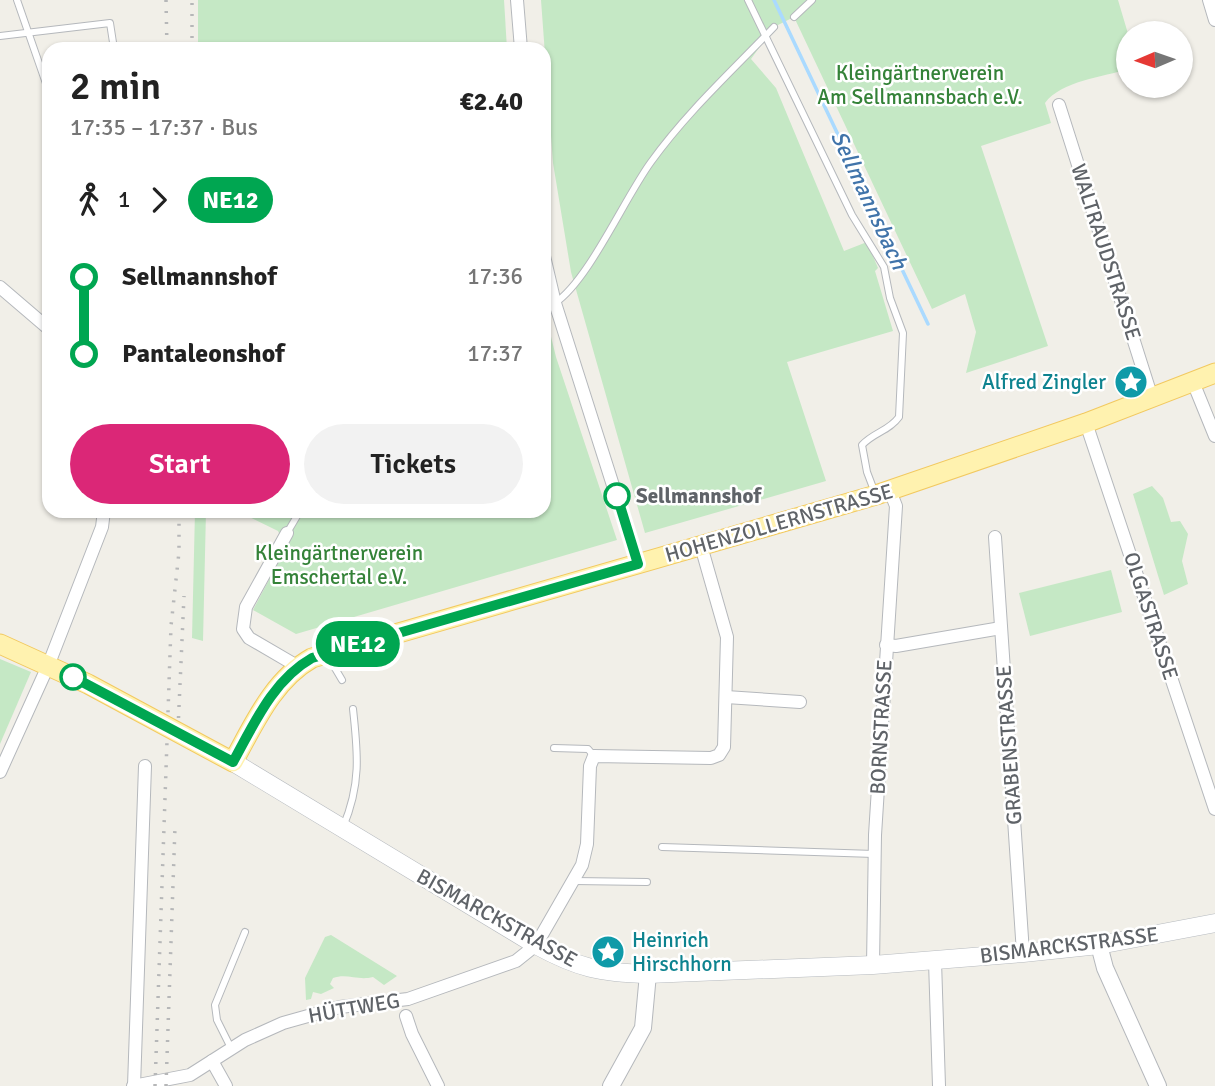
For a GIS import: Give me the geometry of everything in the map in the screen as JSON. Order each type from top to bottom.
[{"type":"main road","name":"HOHENZOLLERNSTRASSE","points":[[233,762],[278,686],[297,666],[327,653],[883,493],[1086,423],[1215,373]]},
{"type":"main road","name":"BISMARCKSTRASSE","points":[[0,644],[145,713],[233,762],[571,964],[606,972],[648,974],[873,965],[1100,945],[1215,923]]},
{"type":"street","points":[[517,0],[520,42]]},
{"type":"street","points":[[1209,0],[1215,20]]},
{"type":"street","name":"WALTRAUDSTRASSE","points":[[1059,105],[1152,398]]},
{"type":"street","points":[[551,286],[638,564]]},
{"type":"street","points":[[0,288],[42,323]]},
{"type":"street","points":[[1193,382],[1215,436]]},
{"type":"street","name":"OLGASTRASSE","points":[[1086,423],[1215,809]]},
{"type":"street","name":"BORNSTRASSE","points":[[873,965],[874,855],[896,506],[883,493]]},
{"type":"street","points":[[0,772],[48,666],[103,518]]},
{"type":"street","points":[[287,533],[246,607],[243,629],[249,638],[297,666]]},
{"type":"street","name":"GRABENSTRASSE","points":[[995,537],[1023,953]]},
{"type":"street","points":[[536,945],[574,881],[587,844],[590,766],[594,756],[711,758],[719,755],[724,747],[727,637],[701,546]]},
{"type":"street","points":[[886,645],[897,646],[1001,628]]},
{"type":"street","points":[[726,697],[800,702]]},
{"type":"street","points":[[134,1086],[145,766]]},
{"type":"street","name":"HÜTTWEG","points":[[134,1086],[190,1075],[265,1031],[311,1014],[408,999],[516,961],[536,945]]},
{"type":"street","points":[[1100,945],[1105,968],[1158,1086]]},
{"type":"street","points":[[935,961],[939,1086]]},
{"type":"street","points":[[611,1086],[643,1028],[647,1013],[648,974]]},
{"type":"street","points":[[406,1016],[415,1041],[438,1086]]},
{"type":"street","points":[[212,1061],[226,1086]]},
{"type":"lane","points":[[18,0],[26,33],[42,74]]},
{"type":"lane","points":[[748,0],[852,215],[868,236],[884,267],[890,298],[902,333],[899,416],[891,427],[870,436],[862,444],[867,472],[883,493]]},
{"type":"lane","points":[[794,17],[812,0]]},
{"type":"lane","points":[[0,36],[110,23],[113,42]]},
{"type":"lane","points":[[555,303],[571,292],[617,213],[671,135],[774,27]]},
{"type":"lane","points":[[287,533],[296,518]]},
{"type":"lane","points":[[327,653],[342,680]]},
{"type":"lane","points":[[342,828],[355,799],[358,771],[354,709]]},
{"type":"lane","points":[[554,748],[588,749],[594,756]]},
{"type":"lane","points":[[662,847],[874,855]]},
{"type":"lane","points":[[574,881],[647,882]]},
{"type":"lane","points":[[232,1048],[214,1010],[245,932]]},
{"type":"green space","points":[[198,0],[504,0],[507,42],[198,42]]},
{"type":"green space","name":"Kleingärtnerverein Am Sellmannsbach e.V.","points":[[541,0],[1118,0],[1124,21],[1116,21],[1116,72],[1072,85],[1052,96],[1045,103],[1051,123],[981,146],[1048,346],[966,373],[976,332],[965,294],[932,309],[794,17],[774,27],[751,59],[776,88],[844,251],[867,242],[878,268],[875,271],[893,331],[787,362],[826,481],[645,533],[571,272],[553,163],[551,42],[544,42]]},
{"type":"green space","name":"Kleingärtnerverein Emschertal e.V.","points":[[551,337],[617,540],[296,634],[253,610],[286,548],[278,531],[251,518],[551,518]]},
{"type":"green space","points":[[1152,486],[1163,498],[1171,522],[1180,521],[1188,534],[1182,561],[1188,584],[1164,595],[1133,494]]},
{"type":"green space","points":[[195,518],[206,518],[203,641],[192,638]]},
{"type":"green space","points":[[1111,570],[1122,612],[1030,636],[1019,593]]},
{"type":"green space","points":[[0,659],[31,672],[0,744]]},
{"type":"green space","points":[[331,935],[397,976],[384,985],[373,977],[333,978],[330,984],[334,988],[321,994],[313,992],[311,999],[306,1000],[305,978],[325,937]]},
{"type":"waterway","name":"Sellmannsbach","points":[[774,0],[928,324]]},
{"type":"railway","points":[[166,0],[167,42]]},
{"type":"railway","points":[[192,0],[192,42]]},
{"type":"railway","points":[[155,1086],[171,626],[179,552],[179,518]]},
{"type":"railway","points":[[178,729],[184,596]]},
{"type":"railway","points":[[166,1086],[175,827]]},
{"type":"bus line","name":"NE12","points":[[73,677],[233,762],[278,686],[297,666],[312,658],[638,564],[617,496]]},
{"type":"place","name":"Alfred Zingler","points":[[1131,382]]},
{"type":"place","name":"Sellmannshof","points":[[617,496]]},
{"type":"place","name":"Heinrich Hirschhorn","points":[[608,952]]}]
